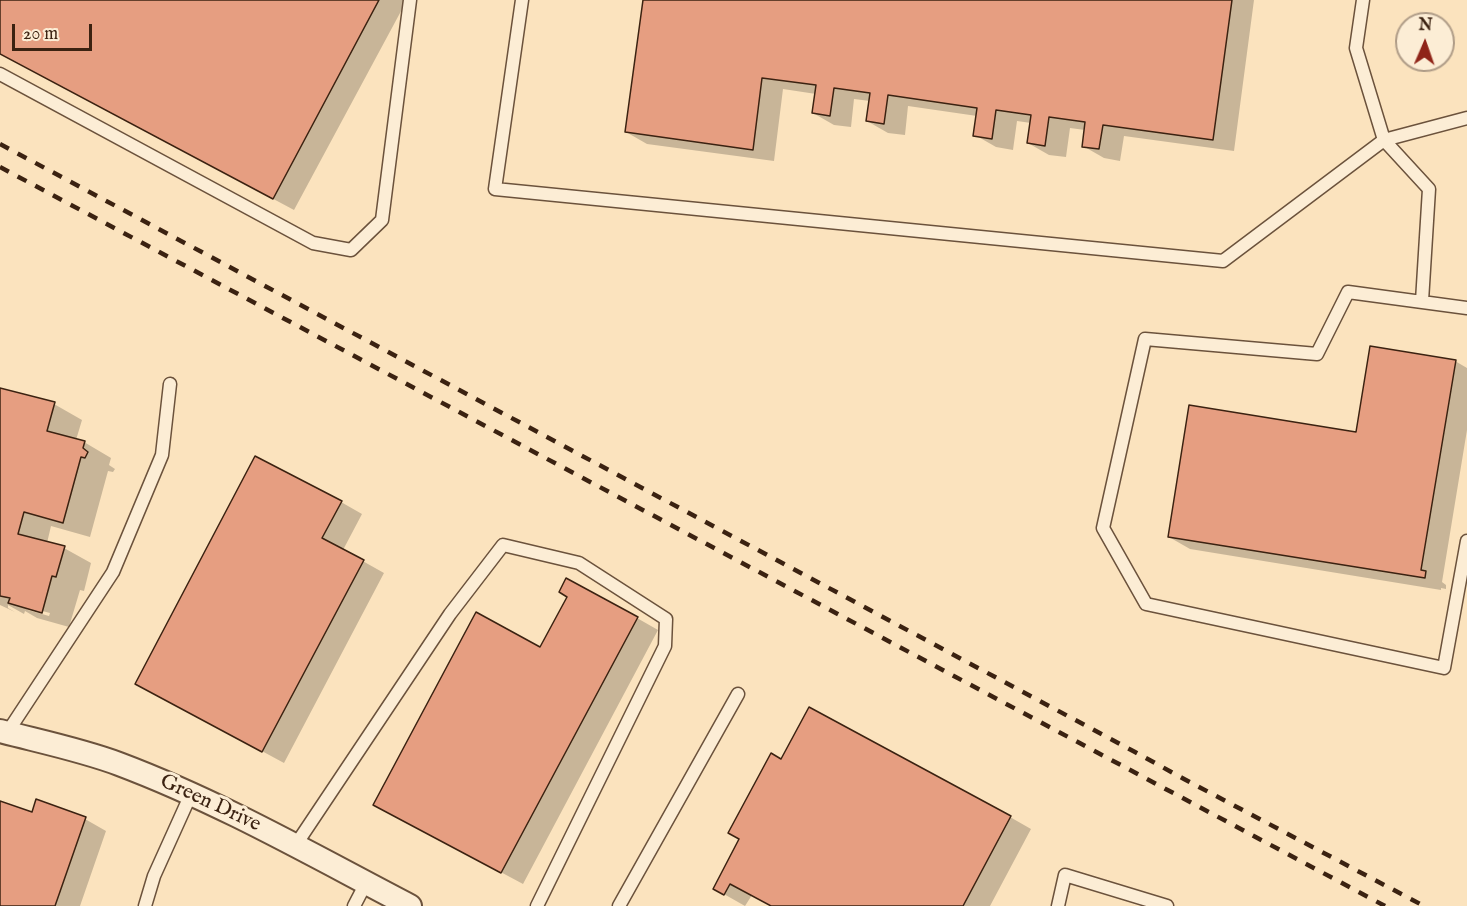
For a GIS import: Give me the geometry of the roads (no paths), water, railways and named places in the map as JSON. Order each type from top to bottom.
[{"type":"street","name":"Green Drive","points":[[4,732],[116,762],[191,794],[410,906]]},
{"type":"lane","points":[[0,74],[313,243],[351,250],[382,220],[410,0]]},
{"type":"lane","points":[[522,0],[495,189],[1223,261],[1384,141],[1467,118]]},
{"type":"lane","points":[[1363,0],[1356,48],[1384,141],[1429,189],[1422,301]]},
{"type":"lane","points":[[1467,308],[1348,292],[1317,354],[1145,339],[1103,528],[1146,604],[1444,668],[1467,541]]},
{"type":"lane","points":[[4,732],[113,572],[162,455],[170,384]]},
{"type":"lane","points":[[295,846],[450,614],[504,545],[568,560],[579,563],[666,619],[665,646],[537,906]]},
{"type":"lane","points":[[619,906],[738,694]]},
{"type":"lane","points":[[145,906],[154,876],[191,794]]},
{"type":"lane","points":[[1058,906],[1065,875],[1167,906]]},
{"type":"lane","points":[[354,906],[366,883]]},
{"type":"railway","points":[[0,144],[1424,906]]},
{"type":"railway","points":[[0,167],[1385,906]]}]
